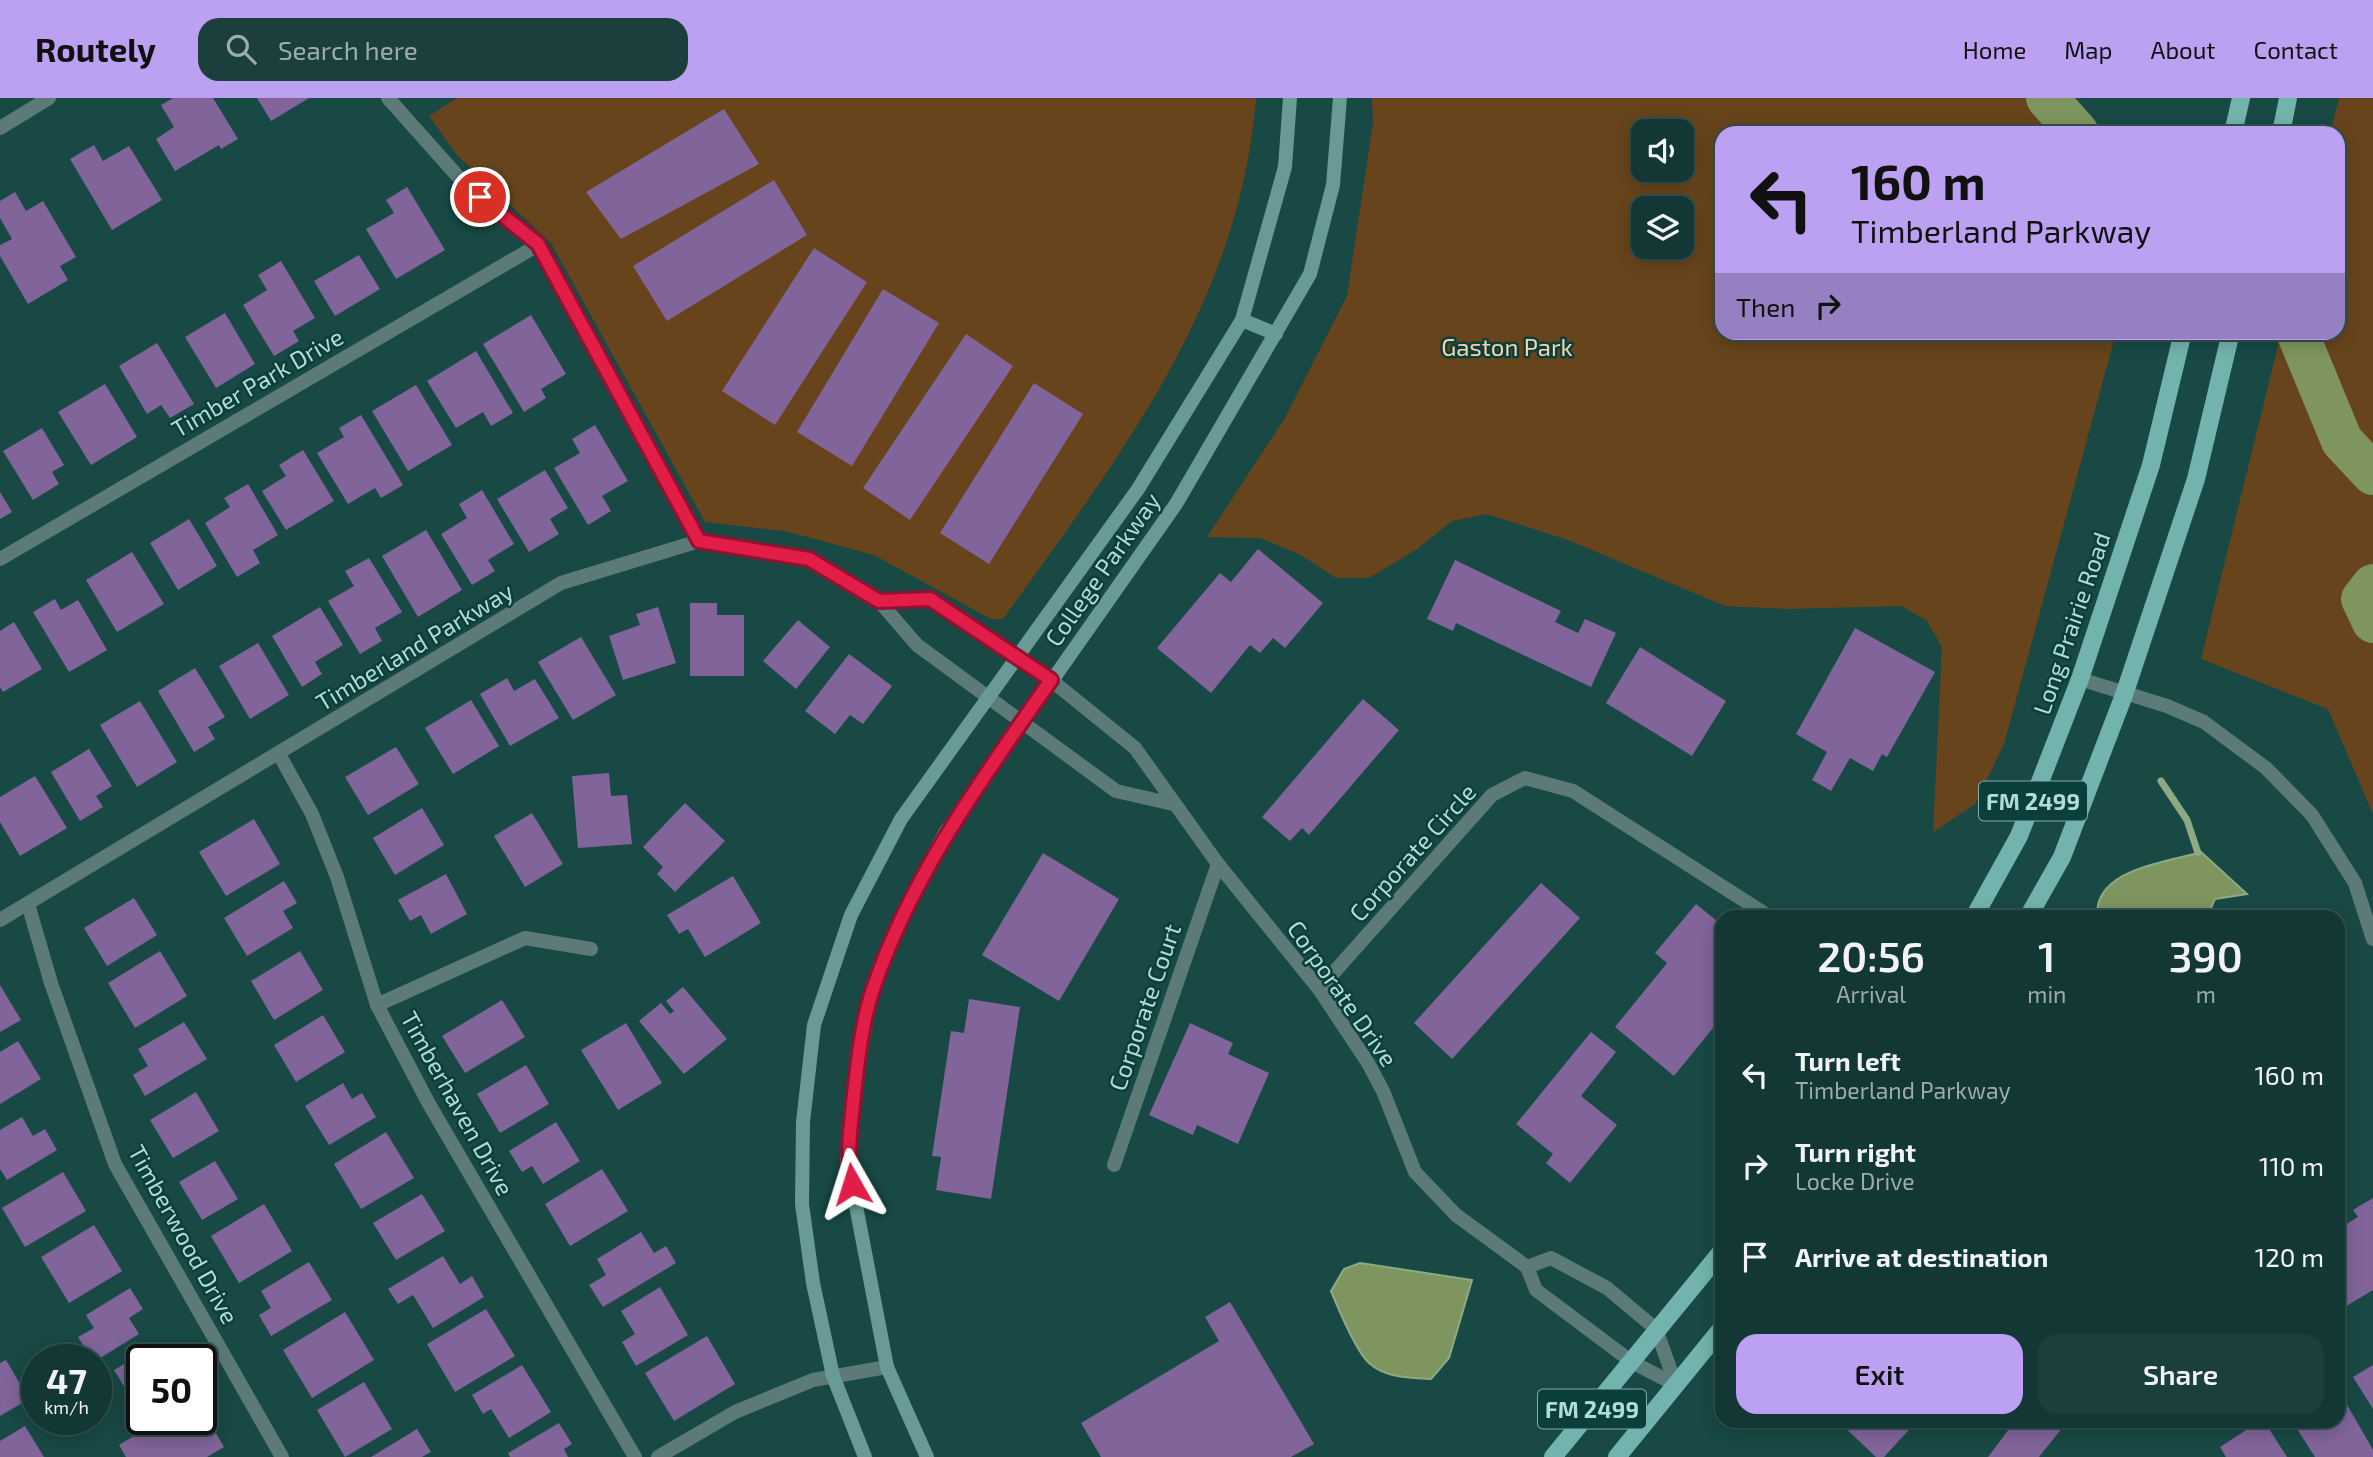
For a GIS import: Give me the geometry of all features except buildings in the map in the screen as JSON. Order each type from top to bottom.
[{"type":"main road","name":"College Parkway","points":[[865,1457],[833,1376],[813,1283],[803,1204],[803,1122],[814,1025],[852,915],[901,819],[986,697],[1138,489],[1242,320],[1285,167],[1290,98]]},
{"type":"main road","name":"College Parkway","points":[[927,1457],[887,1367],[847,1159],[858,1065],[872,991],[905,908],[945,834],[1176,504],[1310,274],[1333,186],[1340,98]]},
{"type":"main road","points":[[2235,126],[2241,98]]},
{"type":"main road","points":[[2282,126],[2288,98]]},
{"type":"main road","points":[[1242,320],[1276,334]]},
{"type":"main road","name":"Long Prairie Road","points":[[1978,910],[2019,836],[2080,679],[2151,466],[2181,340]]},
{"type":"main road","name":"FM 2499","points":[[2032,910],[2062,857],[2124,695],[2196,479],[2229,340]]},
{"type":"main road","name":"FM 2499","points":[[1553,1457],[1715,1259]]},
{"type":"main road","name":"FM 2499","points":[[1617,1457],[1715,1337]]},
{"type":"street","points":[[0,128],[49,98]]},
{"type":"street","points":[[388,98],[461,180],[538,244],[699,541]]},
{"type":"street","name":"Timber Park Drive","points":[[0,559],[538,244]]},
{"type":"street","name":"Timberland Parkway","points":[[0,920],[561,583],[699,541],[809,559],[879,601],[917,645],[1021,723]]},
{"type":"street","points":[[879,601],[930,599],[1051,680]]},
{"type":"street","points":[[2080,679],[2124,695],[2167,706],[2204,722],[2266,768],[2312,815],[2355,883],[2373,939]]},
{"type":"street","name":"Corporate Drive","points":[[1051,680],[1135,748],[1218,864],[1319,989],[1373,1072],[1415,1172],[1456,1215],[1527,1267],[1536,1290],[1632,1362],[1676,1385]]},
{"type":"street","points":[[1021,723],[1116,791],[1173,803]]},
{"type":"street","name":"Timberhaven Drive","points":[[279,754],[312,814],[337,877],[377,1006],[429,1104],[635,1457]]},
{"type":"street","name":"Corporate Circle","points":[[1319,989],[1492,794],[1525,778],[1573,791],[1759,910]]},
{"type":"street","name":"Corporate Court","points":[[1114,1165],[1218,864]]},
{"type":"street","name":"Timberwood Drive","points":[[28,904],[51,983],[115,1164],[282,1457]]},
{"type":"street","points":[[377,1006],[525,939],[591,949]]},
{"type":"street","points":[[1527,1267],[1551,1258],[1607,1288],[1656,1329],[1676,1385]]},
{"type":"street","points":[[658,1457],[734,1412],[813,1380],[887,1367]]},
{"type":"green space","points":[[457,98],[1256,98],[1245,173],[1226,244],[1200,311],[1167,375],[1089,498],[1003,619],[991,619],[874,555],[785,531],[705,522],[551,243],[458,156],[429,116]]},
{"type":"green space","name":"Gaston Park","points":[[1372,98],[2069,98],[2087,126],[1715,126],[1715,340],[2114,340],[2004,744],[1975,804],[1933,832],[1942,647],[1926,620],[1901,606],[1786,609],[1725,606],[1568,540],[1487,514],[1452,521],[1417,549],[1369,578],[1336,578],[1299,554],[1260,538],[1207,537],[1285,418],[1347,296],[1373,123]]},
{"type":"green space","points":[[2339,98],[2373,98],[2373,814],[2328,709],[2201,659],[2279,340],[2345,340],[2345,126],[2332,126]]},
{"type":"shaded area","points":[[2201,852],[2247,894],[2215,899],[2210,910],[2098,910],[2099,901],[2107,888],[2119,878],[2151,865]]},
{"type":"shaded area","points":[[1360,1263],[1472,1280],[1449,1358],[1431,1379],[1383,1372],[1369,1363],[1359,1350],[1331,1291],[1344,1269]]},
{"type":"waterway","points":[[2047,98],[2072,126]]},
{"type":"waterway","points":[[2300,340],[2342,441],[2373,474]]},
{"type":"waterway","points":[[2373,585],[2362,599],[2373,622]]},
{"type":"waterway","points":[[2161,781],[2187,820],[2198,853]]},
{"type":"route","points":[[480,197],[538,244],[699,541],[809,559],[879,601],[930,599],[1051,680],[945,834],[905,908],[872,991],[858,1065],[847,1159],[852,1184]]}]
